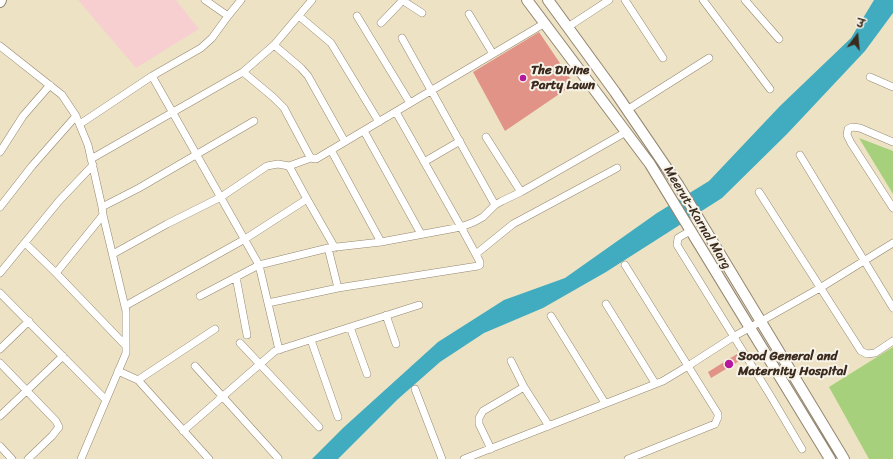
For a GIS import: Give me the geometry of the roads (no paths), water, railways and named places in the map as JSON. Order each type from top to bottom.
[{"type":"street","points":[[205,0],[228,16]]},
{"type":"street","points":[[80,124],[152,76],[201,48],[212,38],[241,0]]},
{"type":"street","points":[[0,273],[92,162],[173,112],[243,72],[274,45],[312,0]]},
{"type":"street","points":[[381,23],[402,0],[422,13]]},
{"type":"street","name":"Meerut-Karnal Marg","points":[[527,0],[650,164],[749,329],[830,459]]},
{"type":"street","name":"Meerut-Karnal Marg","points":[[548,0],[627,110],[679,186],[844,459]]},
{"type":"street","points":[[568,27],[608,0]]},
{"type":"street","points":[[625,0],[662,58]]},
{"type":"street","points":[[704,0],[770,89]]},
{"type":"street","points":[[745,0],[779,39]]},
{"type":"street","points":[[469,14],[493,54]]},
{"type":"street","points":[[299,16],[331,43],[379,122]]},
{"type":"street","points":[[357,16],[410,103]]},
{"type":"street","points":[[113,254],[167,224],[221,197],[267,166],[278,164],[289,166],[311,158],[318,159],[545,23]]},
{"type":"street","points":[[561,45],[575,37]]},
{"type":"street","points":[[402,38],[495,206]]},
{"type":"street","points":[[274,45],[308,76],[345,142]]},
{"type":"street","points":[[0,46],[62,95],[80,124],[88,145],[125,306],[126,353],[81,459]]},
{"type":"street","points":[[627,110],[709,58]]},
{"type":"street","points":[[243,72],[284,108],[311,158]]},
{"type":"street","points":[[152,76],[259,265],[279,350]]},
{"type":"street","points":[[870,77],[893,86]]},
{"type":"street","points":[[0,152],[23,116],[50,84]]},
{"type":"street","points":[[268,303],[338,288],[478,266],[480,262],[476,254],[396,112]]},
{"type":"street","points":[[0,207],[32,166],[76,116]]},
{"type":"street","points":[[102,207],[139,188],[254,121]]},
{"type":"street","points":[[893,142],[860,128],[852,126],[848,129],[847,134],[851,143],[893,208]]},
{"type":"street","points":[[364,131],[421,234]]},
{"type":"street","points":[[200,296],[259,265],[332,248],[381,242],[461,227],[474,222],[483,217],[495,206],[626,132]]},
{"type":"street","points":[[486,137],[521,192]]},
{"type":"street","points":[[424,162],[460,141]]},
{"type":"street","points":[[331,150],[381,242]]},
{"type":"street","points":[[800,155],[893,308]]},
{"type":"street","points":[[289,166],[332,248],[338,288]]},
{"type":"street","points":[[476,254],[513,224],[618,168]]},
{"type":"street","points":[[759,192],[861,351],[867,354],[874,353],[893,341]]},
{"type":"street","points":[[125,306],[245,239],[306,199]]},
{"type":"street","points":[[56,273],[103,215]]},
{"type":"street","points":[[689,229],[678,238],[677,245],[770,395],[802,450]]},
{"type":"street","points":[[25,243],[126,346]]},
{"type":"street","points":[[464,459],[663,380],[733,337],[820,288],[893,243]]},
{"type":"street","points":[[625,265],[718,414],[717,422],[715,424],[628,459]]},
{"type":"street","points":[[236,277],[247,335]]},
{"type":"street","points":[[0,293],[106,400]]},
{"type":"street","points":[[606,304],[655,383]]},
{"type":"street","points":[[184,431],[275,351],[419,305]]},
{"type":"street","points":[[386,315],[396,344]]},
{"type":"street","points":[[551,316],[605,403]]},
{"type":"street","points":[[0,349],[29,322]]},
{"type":"street","points":[[350,327],[366,374]]},
{"type":"street","points":[[138,380],[216,329]]},
{"type":"street","points":[[311,340],[338,417]]},
{"type":"street","points":[[240,343],[319,427]]},
{"type":"street","points":[[0,416],[63,356]]},
{"type":"street","points":[[511,361],[524,387],[549,426]]},
{"type":"street","points":[[0,362],[59,426],[52,436],[28,459]]},
{"type":"street","points":[[194,366],[278,458]]},
{"type":"street","points":[[118,371],[138,380],[209,459]]},
{"type":"street","points":[[491,448],[479,424],[479,418],[483,411],[524,387]]},
{"type":"street","points":[[415,390],[442,459]]},
{"type":"street","points":[[816,438],[827,432]]},
{"type":"street","points":[[0,446],[12,459]]},
{"type":"water","points":[[874,0],[893,0],[893,13],[865,51],[787,134],[722,198],[606,272],[543,308],[484,333],[440,362],[398,399],[338,459],[312,459],[343,428],[438,342],[504,300],[565,278],[657,213],[709,181],[780,106],[851,38]]},
{"type":"place","name":"The Divine Party Lawn","points":[[523,78]]},
{"type":"place","name":"Sood General and Maternity Hospital","points":[[729,364]]}]
